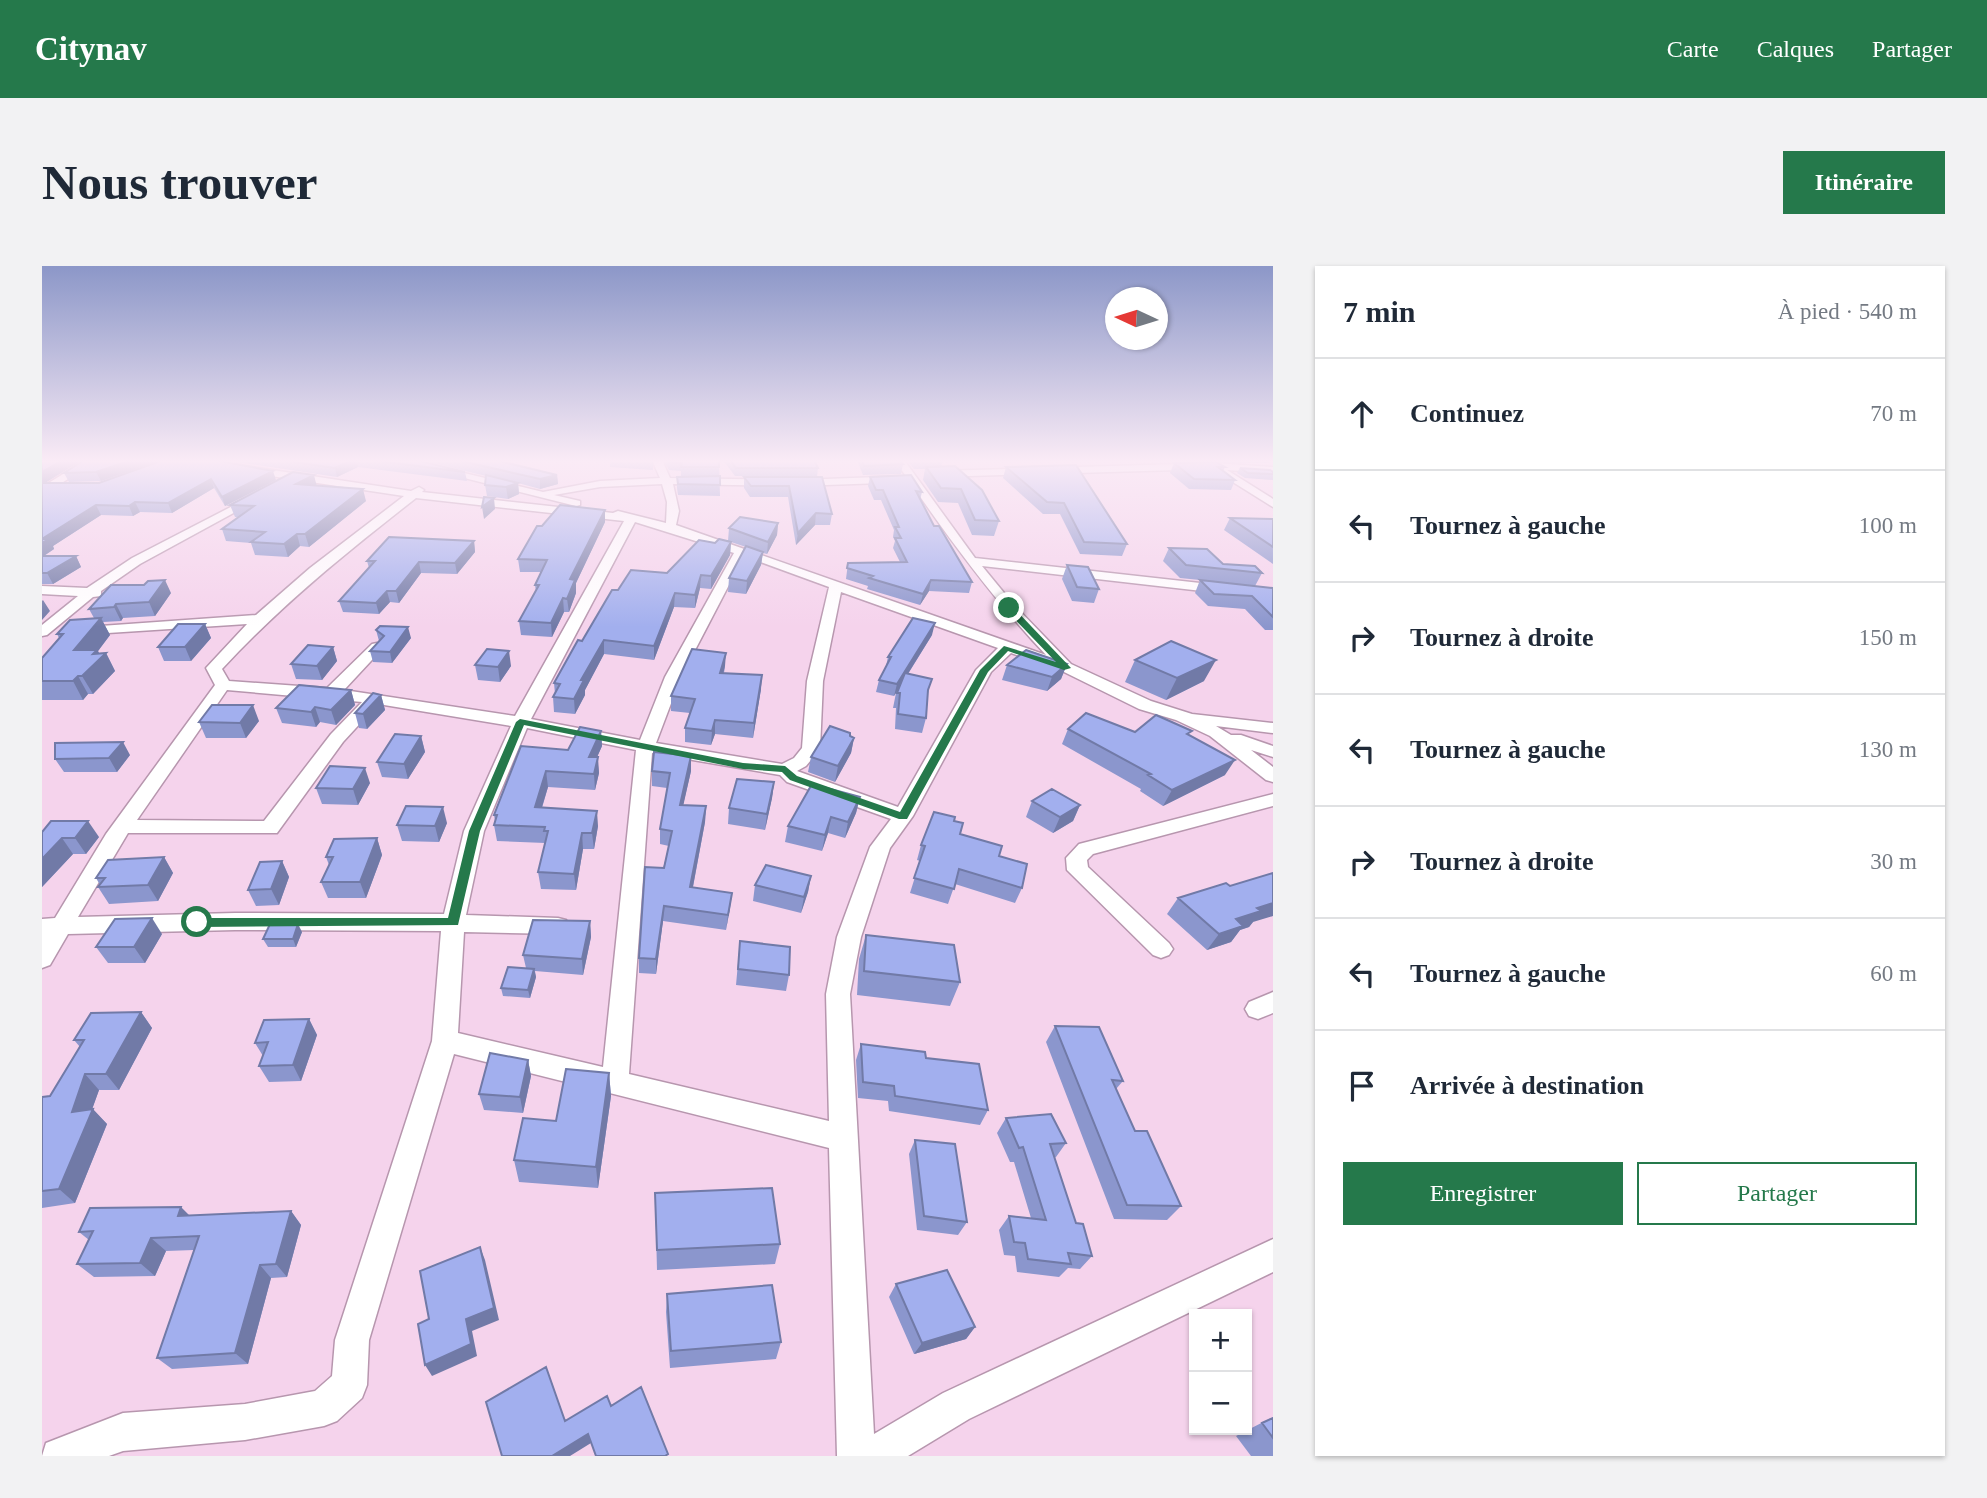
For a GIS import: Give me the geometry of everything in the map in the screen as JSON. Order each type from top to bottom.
[{"type":"street","points":[[42,633],[89,593],[136,561],[222,516]]},
{"type":"street","points":[[223,685],[214,668],[260,619],[385,516]]},
{"type":"street","points":[[607,516],[631,518]]},
{"type":"street","points":[[622,516],[670,527],[741,551],[1067,668],[1145,705],[1182,716],[1216,732],[1273,752]]},
{"type":"street","points":[[670,527],[674,516]]},
{"type":"street","points":[[940,516],[971,561],[1009,608],[1067,668]]},
{"type":"street","points":[[59,1456],[122,1432],[245,1422],[324,1408],[349,1385],[352,1340],[445,1041],[453,922],[474,831],[520,722],[631,518]]},
{"type":"street","points":[[615,1082],[643,754],[673,677],[741,551]]},
{"type":"street","points":[[971,561],[1273,595]]},
{"type":"street","points":[[223,685],[286,687],[373,700],[520,722],[743,766],[785,769],[800,762],[811,749],[815,681],[836,586]]},
{"type":"street","points":[[42,590],[111,593]]},
{"type":"street","points":[[42,633],[260,619]]},
{"type":"street","points":[[331,694],[377,647]]},
{"type":"street","points":[[856,1456],[838,994],[849,937],[880,846],[903,816],[984,670],[1007,648]]},
{"type":"street","points":[[42,959],[52,927],[223,685]]},
{"type":"street","points":[[123,826],[270,828],[337,738],[373,700]]},
{"type":"street","points":[[1182,716],[1273,728]]},
{"type":"street","points":[[1216,732],[1273,776]]},
{"type":"street","points":[[785,769],[794,778],[903,816]]},
{"type":"street","points":[[1161,949],[1078,870],[1076,858],[1086,849],[1273,800]]},
{"type":"street","points":[[52,927],[197,922],[453,922],[574,926]]},
{"type":"street","points":[[445,1041],[844,1138]]},
{"type":"street","points":[[873,1456],[956,1406],[1273,1255]]},
{"type":"building","points":[[42,516],[79,516],[42,539]]},
{"type":"building","points":[[241,516],[329,516],[305,534],[297,534],[284,544],[251,542],[265,532],[222,529]]},
{"type":"building","points":[[551,516],[602,516],[570,579],[575,580],[567,599],[563,598],[551,623],[519,621],[539,585],[535,585],[547,560],[518,559],[537,526],[542,526]]},
{"type":"building","points":[[795,516],[814,516],[798,533]]},
{"type":"building","points":[[894,516],[929,516],[934,526],[939,526],[972,582],[931,580],[923,594],[869,578],[873,576],[847,568],[848,563],[907,562],[895,538],[901,538],[895,527],[899,527]]},
{"type":"building","points":[[973,516],[996,516],[999,521],[975,520]]},
{"type":"building","points":[[1070,516],[1109,516],[1127,544],[1084,542]]},
{"type":"building","points":[[740,517],[778,523],[768,542],[729,528]]},
{"type":"building","points":[[1230,518],[1273,519],[1273,547]]},
{"type":"building","points":[[389,537],[474,541],[455,563],[419,562],[396,591],[387,591],[376,603],[339,601],[375,561],[367,561]]},
{"type":"building","points":[[719,539],[731,542],[711,576],[701,575],[695,595],[675,593],[654,646],[604,640],[581,680],[584,680],[574,699],[553,697],[560,684],[554,683],[578,640],[582,641],[612,590],[618,590],[631,570],[667,573],[699,540],[715,543]]},
{"type":"building","points":[[746,546],[763,552],[747,581],[729,578]]},
{"type":"building","points":[[1169,548],[1207,549],[1223,564],[1255,566],[1262,573],[1186,565]]},
{"type":"building","points":[[42,556],[76,556],[47,573],[42,573]]},
{"type":"building","points":[[1067,565],[1088,567],[1099,589],[1077,587]]},
{"type":"building","points":[[165,580],[149,602],[89,609],[111,585],[144,585],[148,581]]},
{"type":"building","points":[[1200,580],[1273,588],[1273,617],[1252,596],[1214,594]]},
{"type":"building","points":[[101,618],[74,650],[97,650],[93,654],[106,653],[73,681],[42,681],[42,658],[63,634],[57,634],[70,620]]},
{"type":"building","points":[[913,618],[935,623],[897,684],[879,680],[891,657],[888,657]]},
{"type":"building","points":[[178,624],[205,624],[185,647],[158,647]]},
{"type":"building","points":[[380,626],[408,627],[390,652],[370,651],[384,636],[376,630]]},
{"type":"building","points":[[1171,641],[1216,660],[1177,678],[1135,660]]},
{"type":"building","points":[[308,645],[333,647],[317,666],[291,664]]},
{"type":"building","points":[[487,649],[509,651],[498,667],[475,665]]},
{"type":"building","points":[[692,649],[726,653],[720,673],[762,675],[754,723],[715,720],[712,731],[685,728],[695,699],[671,696]]},
{"type":"building","points":[[1026,650],[1067,664],[1052,677],[1007,665]]},
{"type":"building","points":[[905,673],[932,679],[928,690],[926,718],[898,714],[900,693],[897,693]]},
{"type":"building","points":[[299,685],[351,690],[331,710],[315,707],[311,712],[276,708]]},
{"type":"building","points":[[373,693],[381,695],[363,714],[355,713]]},
{"type":"building","points":[[212,705],[253,705],[240,723],[199,722]]},
{"type":"building","points":[[1086,713],[1135,732],[1156,715],[1192,731],[1187,734],[1235,760],[1172,790],[1148,775],[1151,774],[1068,729]]},
{"type":"building","points":[[830,726],[850,733],[854,738],[838,766],[811,757]]},
{"type":"building","points":[[580,727],[601,731],[589,757],[598,757],[594,774],[546,771],[535,807],[597,811],[592,833],[582,833],[574,874],[538,872],[548,831],[544,831],[545,827],[494,825],[497,815],[494,815],[521,746],[568,750]]},
{"type":"building","points":[[395,734],[421,736],[404,764],[377,762]]},
{"type":"building","points":[[123,742],[109,758],[55,759],[55,743]]},
{"type":"building","points":[[654,752],[691,756],[680,805],[706,806],[690,887],[732,893],[728,915],[664,906],[656,959],[639,958],[645,867],[664,868],[672,831],[660,829],[670,773],[652,771]]},
{"type":"building","points":[[330,766],[365,768],[353,789],[316,788]]},
{"type":"building","points":[[737,779],[774,782],[767,814],[729,808]]},
{"type":"building","points":[[812,784],[860,797],[848,822],[831,817],[825,835],[788,826]]},
{"type":"building","points":[[1052,789],[1080,805],[1060,817],[1032,801]]},
{"type":"building","points":[[406,806],[443,807],[435,826],[397,825]]},
{"type":"building","points":[[934,812],[955,817],[954,821],[963,823],[960,834],[1002,846],[999,856],[1027,864],[1022,888],[959,869],[954,889],[914,878],[925,846],[921,845]]},
{"type":"building","points":[[51,821],[88,821],[75,838],[62,838],[42,859],[42,832]]},
{"type":"building","points":[[377,838],[360,882],[321,882],[333,857],[326,857],[334,839]]},
{"type":"building","points":[[164,857],[148,885],[98,887],[105,878],[96,878],[108,860]]},
{"type":"building","points":[[282,861],[271,889],[248,890],[260,862]]},
{"type":"building","points":[[766,865],[811,876],[804,897],[755,885]]},
{"type":"building","points":[[1273,873],[1273,903],[1257,908],[1261,911],[1236,919],[1243,926],[1219,934],[1178,898],[1226,883],[1230,886]]},
{"type":"building","points":[[152,918],[134,947],[96,947],[115,919]]},
{"type":"building","points":[[533,920],[590,921],[582,959],[523,955]]},
{"type":"building","points":[[270,924],[298,924],[293,939],[263,939]]},
{"type":"building","points":[[866,935],[954,945],[960,982],[864,971]]},
{"type":"building","points":[[740,941],[790,947],[789,975],[738,969]]},
{"type":"building","points":[[508,967],[534,969],[528,990],[501,988]]},
{"type":"building","points":[[141,1012],[106,1074],[85,1074],[72,1112],[93,1109],[59,1189],[42,1191],[42,1097],[50,1096],[84,1040],[74,1040],[91,1013]]},
{"type":"building","points":[[309,1019],[293,1065],[259,1066],[268,1042],[255,1043],[264,1020]]},
{"type":"building","points":[[1055,1026],[1099,1027],[1123,1081],[1112,1080],[1135,1131],[1147,1131],[1181,1206],[1127,1205]]},
{"type":"building","points":[[861,1044],[925,1052],[926,1058],[979,1064],[988,1110],[895,1096],[894,1086],[863,1082]]},
{"type":"building","points":[[490,1053],[528,1060],[520,1097],[479,1094]]},
{"type":"building","points":[[566,1069],[609,1073],[596,1167],[514,1160],[523,1118],[556,1121]]},
{"type":"building","points":[[1051,1114],[1066,1143],[1050,1144],[1076,1223],[1083,1224],[1092,1256],[1068,1253],[1071,1264],[1028,1259],[1025,1243],[1014,1242],[1009,1216],[1046,1220],[1023,1147],[1019,1148],[1006,1118]]},
{"type":"building","points":[[915,1140],[955,1144],[967,1222],[924,1216]]},
{"type":"building","points":[[772,1188],[780,1244],[657,1250],[655,1193]]},
{"type":"building","points":[[181,1207],[178,1216],[291,1211],[276,1264],[260,1265],[235,1353],[157,1358],[199,1236],[151,1238],[140,1263],[77,1264],[93,1231],[79,1232],[90,1208]]},
{"type":"building","points":[[480,1247],[494,1308],[466,1319],[471,1344],[425,1365],[418,1324],[429,1319],[420,1271]]},
{"type":"building","points":[[947,1270],[975,1327],[922,1343],[896,1284]]},
{"type":"building","points":[[772,1285],[781,1342],[671,1351],[667,1294]]},
{"type":"building","points":[[546,1367],[565,1421],[607,1396],[611,1406],[641,1387],[668,1454],[596,1456],[588,1434],[552,1456],[502,1456],[486,1402]]},
{"type":"building","points":[[1273,1418],[1273,1438],[1262,1423]]},
{"type":"route","points":[[197,922],[453,922],[474,831],[520,722],[743,766],[785,769],[794,778],[903,816],[984,670],[1007,648],[1067,668],[1009,608]]}]
